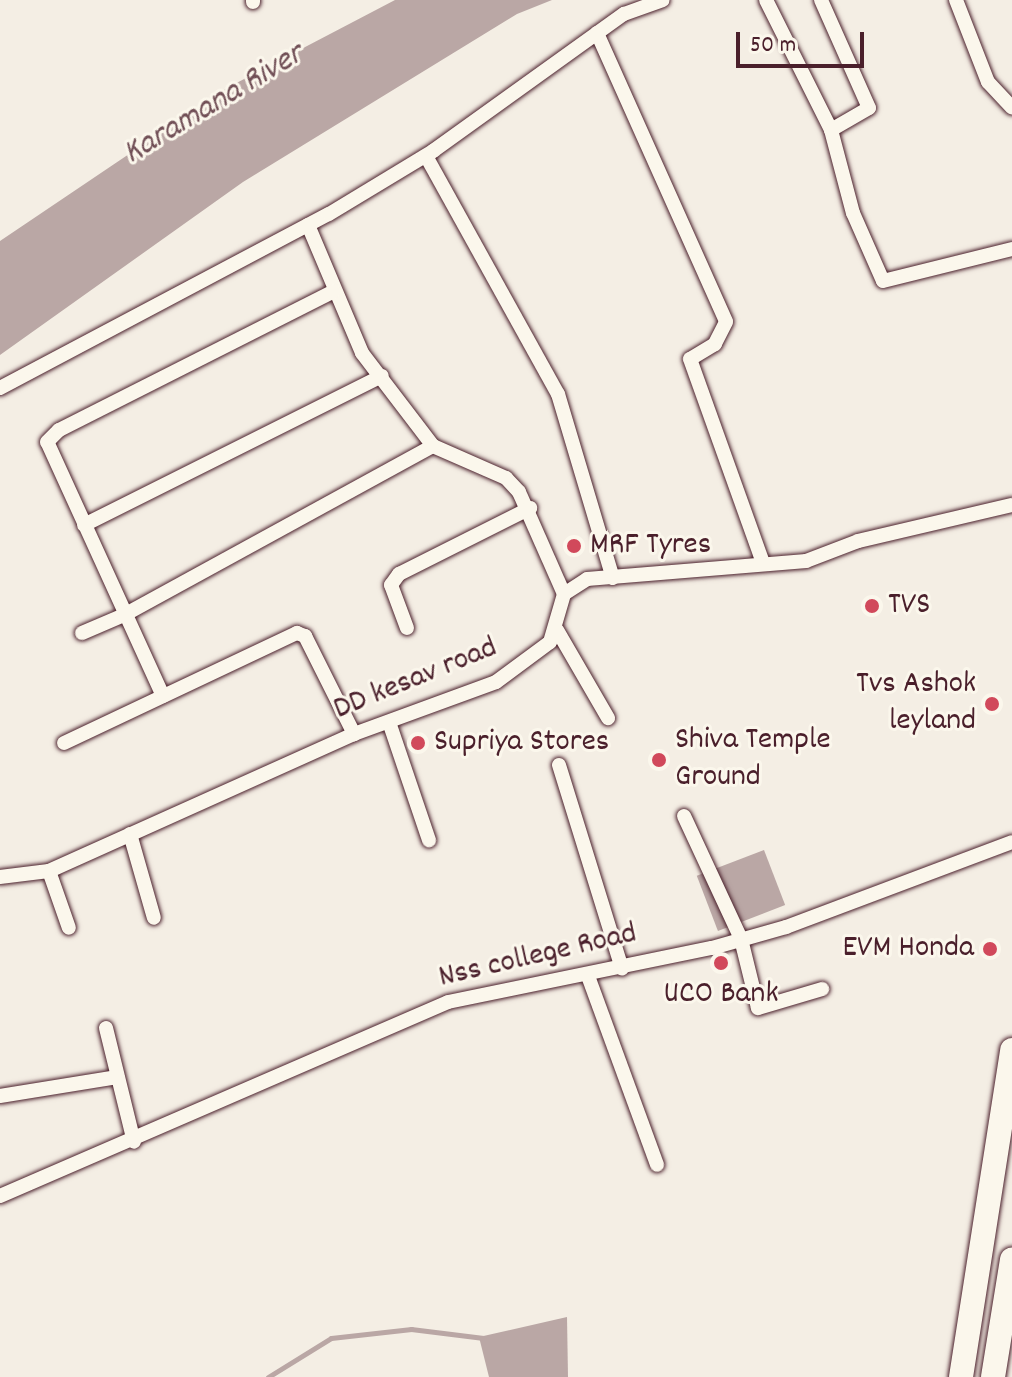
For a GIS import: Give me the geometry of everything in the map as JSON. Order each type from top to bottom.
[{"type":"main road","points":[[961,1377],[1012,1050]]},
{"type":"main road","points":[[993,1377],[1012,1260]]},
{"type":"street","points":[[0,388],[308,225],[426,156],[624,14],[663,0]]},
{"type":"street","points":[[766,0],[831,130],[853,213],[883,281],[1012,249]]},
{"type":"street","points":[[821,0],[869,108],[831,130]]},
{"type":"street","points":[[956,0],[988,82],[1012,108]]},
{"type":"street","points":[[597,33],[726,322],[715,344],[690,359],[763,563]]},
{"type":"street","points":[[426,156],[558,394],[613,578]]},
{"type":"street","points":[[308,225],[362,353],[382,376],[406,415],[433,446],[506,478],[530,508],[564,594],[557,630],[608,718]]},
{"type":"street","points":[[163,696],[47,442],[59,430],[334,291]]},
{"type":"street","points":[[84,525],[382,376]]},
{"type":"street","points":[[82,633],[124,615],[433,446]]},
{"type":"street","points":[[564,594],[587,579],[806,561],[858,541],[1012,505]]},
{"type":"street","points":[[407,628],[391,585],[399,574],[530,508]]},
{"type":"street","name":"DD kesav road","points":[[0,877],[49,871],[354,734],[496,682],[530,661],[557,630]]},
{"type":"street","points":[[64,743],[297,633],[305,636],[354,734]]},
{"type":"street","points":[[389,722],[429,840]]},
{"type":"street","points":[[559,765],[622,968]]},
{"type":"street","points":[[684,816],[741,939],[758,1008],[822,989]]},
{"type":"street","points":[[130,834],[154,918]]},
{"type":"street","name":"Nss college Road","points":[[0,1196],[134,1142],[448,1002],[588,976],[741,939],[1012,842]]},
{"type":"street","points":[[49,871],[69,928]]},
{"type":"street","points":[[588,976],[657,1165]]},
{"type":"street","points":[[106,1028],[134,1142]]},
{"type":"street","points":[[0,1096],[117,1077]]},
{"type":"water","name":"Karamana River","points":[[395,0],[552,0],[517,14],[243,182],[0,355],[0,241],[227,88]]},
{"type":"water","points":[[764,850],[785,905],[718,931],[697,876]]},
{"type":"water","points":[[567,1317],[568,1377],[489,1377],[479,1337]]},
{"type":"waterway","points":[[268,1377],[331,1338],[411,1329],[483,1338]]},
{"type":"place","name":"MRF Tyres","points":[[574,546]]},
{"type":"place","name":"TVS","points":[[872,606]]},
{"type":"place","name":"Tvs Ashok leyland","points":[[992,704]]},
{"type":"place","name":"Supriya Stores","points":[[418,743]]},
{"type":"place","name":"Shiva Temple Ground","points":[[659,760]]},
{"type":"place","name":"EVM Honda","points":[[990,949]]},
{"type":"place","name":"UCO Bank","points":[[721,963]]}]
